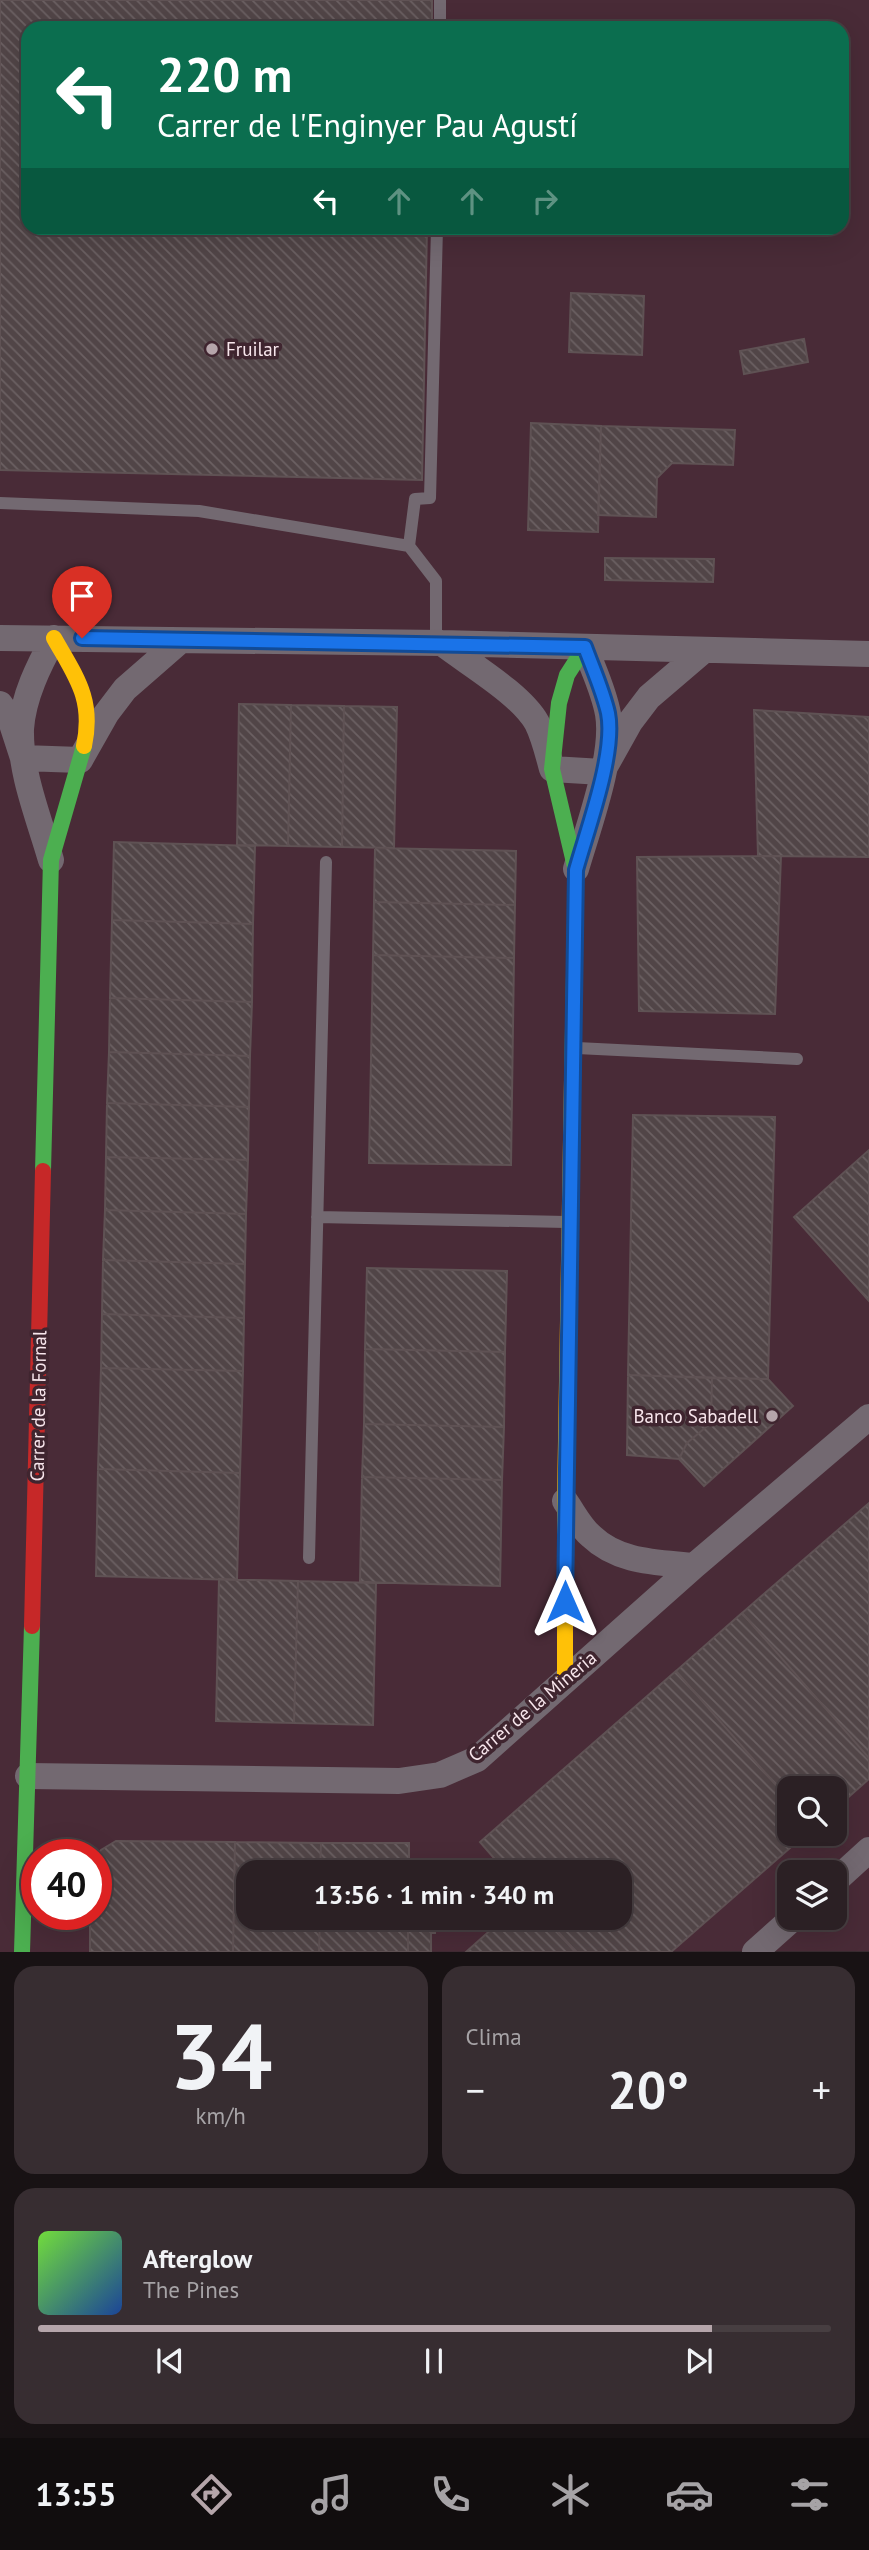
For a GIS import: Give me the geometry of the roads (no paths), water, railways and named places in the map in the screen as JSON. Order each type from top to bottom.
[{"type":"street","points":[[0,638],[439,643],[869,654]]},
{"type":"street","name":"Carrer de la Fornal","points":[[23,758],[21,726],[28,698],[36,670],[54,638]]},
{"type":"street","name":"Carrer de la Fornal","points":[[22,1951],[29,1776],[51,860],[80,760],[87,725],[87,707],[82,690],[54,638]]},
{"type":"street","name":"Carrer de la Fornal","points":[[80,760],[106,714],[125,689],[180,641]]},
{"type":"street","points":[[439,643],[514,697],[538,724],[552,769],[576,870],[565,1501],[565,1679]]},
{"type":"street","points":[[552,769],[559,703],[567,675],[585,647]]},
{"type":"street","points":[[576,870],[603,772],[608,733],[608,715],[585,647]]},
{"type":"street","points":[[603,772],[630,722],[649,698],[704,650]]},
{"type":"street","name":"Carrer de la Fornal","points":[[0,704],[10,718],[51,860]]},
{"type":"street","points":[[23,758],[80,760]]},
{"type":"street","points":[[552,769],[603,772]]},
{"type":"street","name":"Carrer de la Mineria","points":[[29,1776],[399,1781],[440,1775],[477,1759],[694,1566],[869,1417]]},
{"type":"street","points":[[565,1501],[590,1536],[617,1554],[694,1566]]},
{"type":"street","points":[[847,1870],[869,1850]]},
{"type":"street","points":[[755,1951],[779,1930]]},
{"type":"lane","points":[[440,0],[440,21]]},
{"type":"lane","points":[[409,546],[415,499],[430,498],[437,235]]},
{"type":"lane","points":[[0,503],[198,511],[409,546],[436,581],[439,643]]},
{"type":"lane","points":[[309,1558],[326,862]]},
{"type":"lane","points":[[573,1048],[797,1059]]},
{"type":"lane","points":[[317,1217],[570,1222]]},
{"type":"place","name":"Fruilar","points":[[212,349]]},
{"type":"place","name":"Banco Sabadell","points":[[772,1416]]}]
